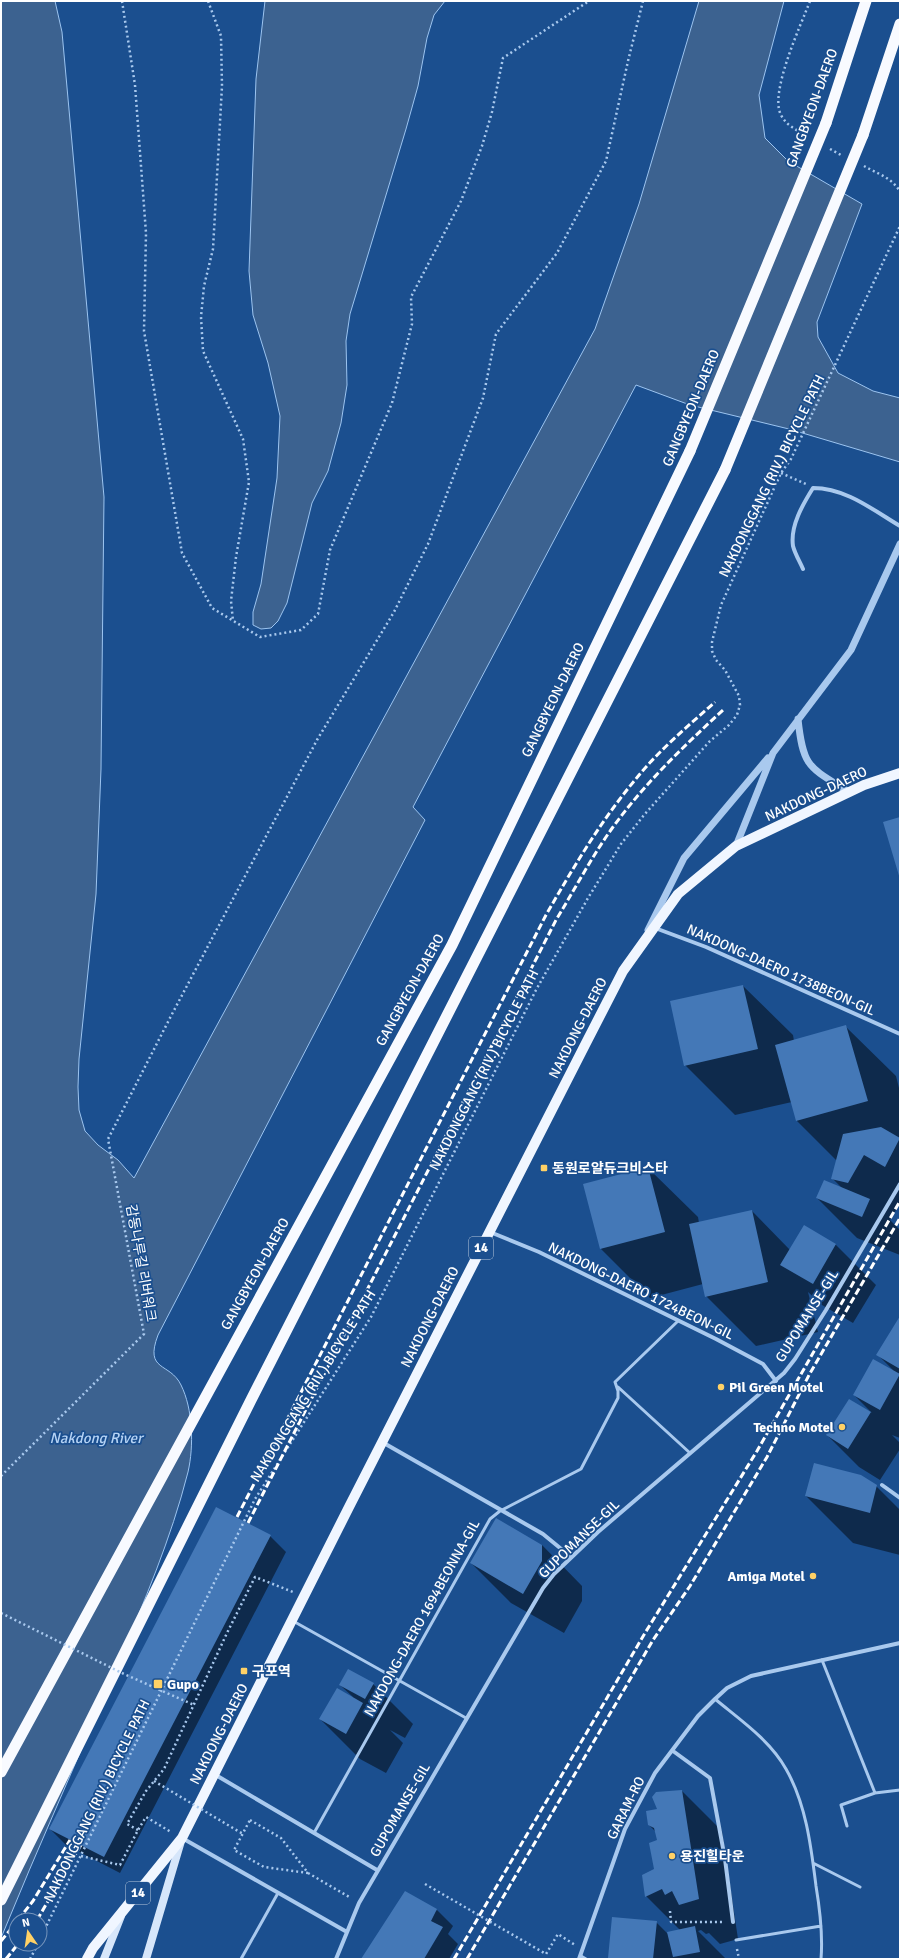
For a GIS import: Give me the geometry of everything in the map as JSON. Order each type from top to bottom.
[{"type":"highway","name":"GANGBYEON-DAERO","points":[[1,1772],[452,945],[690,451],[826,123],[866,1]]},
{"type":"highway","points":[[1,1900],[251,1400],[725,470],[863,135],[900,24]]},
{"type":"main road","name":"NAKDONG-DAERO","points":[[146,1959],[182,1838],[291,1620],[489,1232],[620,977],[639,947],[678,894],[736,846],[864,785],[900,773]]},
{"type":"main road","name":"NAKDONG-DAERO","points":[[104,1959],[121,1917],[182,1838]]},
{"type":"main road","name":"14","points":[[87,1959],[93,1948],[182,1838]]},
{"type":"street","points":[[803,569],[793,546],[793,533],[801,511],[813,488],[828,488],[842,492],[900,526]]},
{"type":"street","points":[[639,947],[684,858],[772,753],[851,650],[900,544]]},
{"type":"street","points":[[798,719],[801,746],[806,760],[817,772],[849,792]]},
{"type":"street","points":[[736,846],[772,753]]},
{"type":"street","name":"NAKDONG-DAERO 1738BEON-GIL","points":[[653,927],[706,947],[900,1034]]},
{"type":"street","name":"GUPOMANSE-GIL","points":[[336,1959],[359,1903],[377,1870],[543,1588],[571,1557],[776,1381],[795,1360],[900,1184]]},
{"type":"street","name":"NAKDONG-DAERO 1724BEON-GIL","points":[[489,1232],[539,1252],[678,1320],[762,1364],[776,1381]]},
{"type":"street","points":[[382,1442],[543,1534],[571,1557]]},
{"type":"street","points":[[882,1485],[900,1498]]},
{"type":"street","name":"GARAM-RO","points":[[580,1957],[625,1829],[655,1774],[698,1716],[715,1699],[727,1688],[739,1681],[764,1673],[900,1643]]},
{"type":"street","points":[[673,1751],[710,1778],[725,1859],[733,1922]]},
{"type":"street","points":[[214,1774],[377,1870]]},
{"type":"street","points":[[182,1838],[347,1932]]},
{"type":"lane","name":"NAKDONG-DAERO 1694BEONNA-GIL","points":[[314,1833],[490,1519],[500,1510],[581,1469],[618,1398],[618,1387],[615,1382],[678,1320]]},
{"type":"lane","points":[[618,1387],[691,1454]]},
{"type":"lane","points":[[291,1620],[466,1718]]},
{"type":"lane","points":[[822,1660],[875,1793]]},
{"type":"lane","points":[[715,1699],[763,1740],[786,1768],[801,1802],[813,1862],[821,1926],[821,1959]]},
{"type":"lane","points":[[847,1826],[841,1805],[875,1793],[900,1790]]},
{"type":"lane","points":[[813,1862],[860,1887]]},
{"type":"lane","points":[[241,1959],[278,1893]]},
{"type":"lane","points":[[736,1940],[821,1926]]},
{"type":"lane","points":[[580,1957],[586,1959]]},
{"type":"path","points":[[122,1],[135,85],[146,233],[144,331],[167,474],[182,553],[212,608],[260,637],[301,630],[318,614],[330,550],[392,403],[412,324],[411,297],[461,201],[482,146],[492,112],[503,58],[589,1]]},
{"type":"path","points":[[208,1],[221,36],[222,86],[213,249],[204,286],[201,317],[204,351],[243,439],[249,482],[236,557],[231,601],[233,622]]},
{"type":"path","name":"감동나루길 리버워크","points":[[1,1476],[144,1334],[108,1139],[170,1016],[317,740],[394,612],[428,544],[483,398],[496,334],[557,253],[606,161],[643,1]]},
{"type":"path","name":"NAKDONGGANG (RIV.) BICYCLE PATH","points":[[48,1923],[255,1499],[371,1317],[536,990],[588,898],[621,844],[709,742],[728,725],[737,714],[740,705],[739,696],[725,670],[716,660],[712,642],[721,605],[781,473],[792,459],[900,226]]},
{"type":"path","points":[[781,473],[813,488]]},
{"type":"path","points":[[138,1830],[127,1824],[146,1791],[164,1769],[256,1577],[304,1596]]},
{"type":"path","points":[[1,1613],[124,1674],[194,1705]]},
{"type":"path","points":[[154,1781],[243,1834]]},
{"type":"path","points":[[81,1856],[120,1865],[146,1817],[182,1838]]},
{"type":"path","points":[[308,1874],[281,1838],[250,1820],[234,1850],[264,1867],[308,1874],[359,1903]]},
{"type":"path","points":[[425,1884],[546,1954],[558,1934],[575,1945]]},
{"type":"path","points":[[670,1911],[671,1922],[733,1922]]},
{"type":"path","points":[[736,1940],[739,1959]]},
{"type":"water","name":"Nakdong River","points":[[1,1],[55,1],[62,32],[104,497],[101,769],[96,894],[79,1059],[79,1110],[85,1131],[98,1145],[118,1160],[134,1178],[595,329],[639,204],[699,1],[784,1],[759,95],[765,138],[788,161],[862,204],[817,322],[818,337],[838,373],[873,391],[900,398],[900,462],[789,429],[690,405],[636,385],[413,807],[425,820],[158,1335],[154,1355],[156,1361],[176,1378],[181,1385],[188,1405],[192,1439],[188,1472],[174,1522],[147,1594],[12,1912],[8,1912],[8,1921],[1,1938]]},
{"type":"water","points":[[265,1],[445,1],[434,15],[427,38],[418,86],[350,314],[346,341],[347,385],[341,423],[328,471],[312,503],[287,603],[278,621],[271,628],[261,629],[253,625],[253,612],[261,584],[277,478],[280,416],[268,363],[253,315],[249,271],[256,79]]},
{"type":"building","points":[[900,817],[900,879],[883,822]]},
{"type":"building","points":[[743,985],[758,1049],[684,1066],[670,1001]]},
{"type":"building","points":[[846,1025],[868,1101],[796,1121],[775,1045]]},
{"type":"building","points":[[881,1127],[900,1138],[885,1167],[864,1155],[848,1183],[831,1179],[843,1134]]},
{"type":"building","points":[[648,1167],[665,1232],[600,1249],[583,1184]]},
{"type":"building","points":[[824,1180],[870,1199],[862,1217],[816,1198]]},
{"type":"building","points":[[752,1210],[768,1282],[705,1297],[689,1224]]},
{"type":"building","points":[[804,1225],[836,1244],[813,1284],[780,1265]]},
{"type":"building","points":[[900,1316],[900,1369],[876,1355]]},
{"type":"building","points":[[873,1359],[900,1374],[880,1410],[853,1395]]},
{"type":"building","points":[[849,1399],[871,1412],[848,1449],[826,1435]]},
{"type":"building","points":[[814,1463],[861,1475],[877,1485],[870,1513],[805,1496]]},
{"type":"building","points":[[216,1507],[271,1535],[104,1857],[49,1829]]},
{"type":"building","points":[[496,1518],[542,1545],[542,1561],[523,1594],[470,1563]]},
{"type":"building","points":[[348,1669],[374,1683],[365,1699],[339,1685]]},
{"type":"building","points":[[337,1688],[363,1703],[346,1734],[319,1719]]},
{"type":"building","name":"용진힐타운","points":[[682,1790],[699,1899],[679,1905],[672,1891],[665,1895],[662,1889],[645,1897],[642,1875],[654,1869],[649,1843],[657,1840],[654,1828],[648,1825],[646,1811],[657,1809],[652,1797],[656,1792]]},
{"type":"building","points":[[405,1891],[437,1909],[431,1921],[443,1927],[424,1959],[361,1959]]},
{"type":"building","points":[[612,1917],[657,1921],[653,1959],[608,1958]]},
{"type":"building","points":[[695,1926],[700,1952],[673,1957],[667,1932]]},
{"type":"railway","points":[[237,1517],[556,897],[610,812],[635,780],[663,749],[715,702]]},
{"type":"railway","points":[[248,1523],[556,920],[598,849],[625,811],[651,780],[723,710]]},
{"type":"railway","points":[[454,1959],[645,1633],[757,1451],[900,1201]]},
{"type":"railway","points":[[467,1959],[653,1640],[690,1586],[767,1457],[809,1375],[900,1218]]},
{"type":"railway","points":[[24,1912],[33,1901],[70,1840]]},
{"type":"railway","points":[[42,1912],[81,1845]]},
{"type":"railway","points":[[1,1941],[8,1933]]},
{"type":"railway","points":[[6,1959],[12,1952]]},
{"type":"place","name":"동원로얄듀크비스타","points":[[544,1168]]},
{"type":"place","name":"Pil Green Motel","points":[[721,1387]]},
{"type":"place","name":"Techno Motel","points":[[842,1427]]},
{"type":"place","name":"Amiga Motel","points":[[813,1576]]},
{"type":"place","name":"구포역","points":[[244,1671]]},
{"type":"place","name":"Gupo","points":[[158,1684]]},
{"type":"place","name":"용진힐타운","points":[[672,1856]]}]
